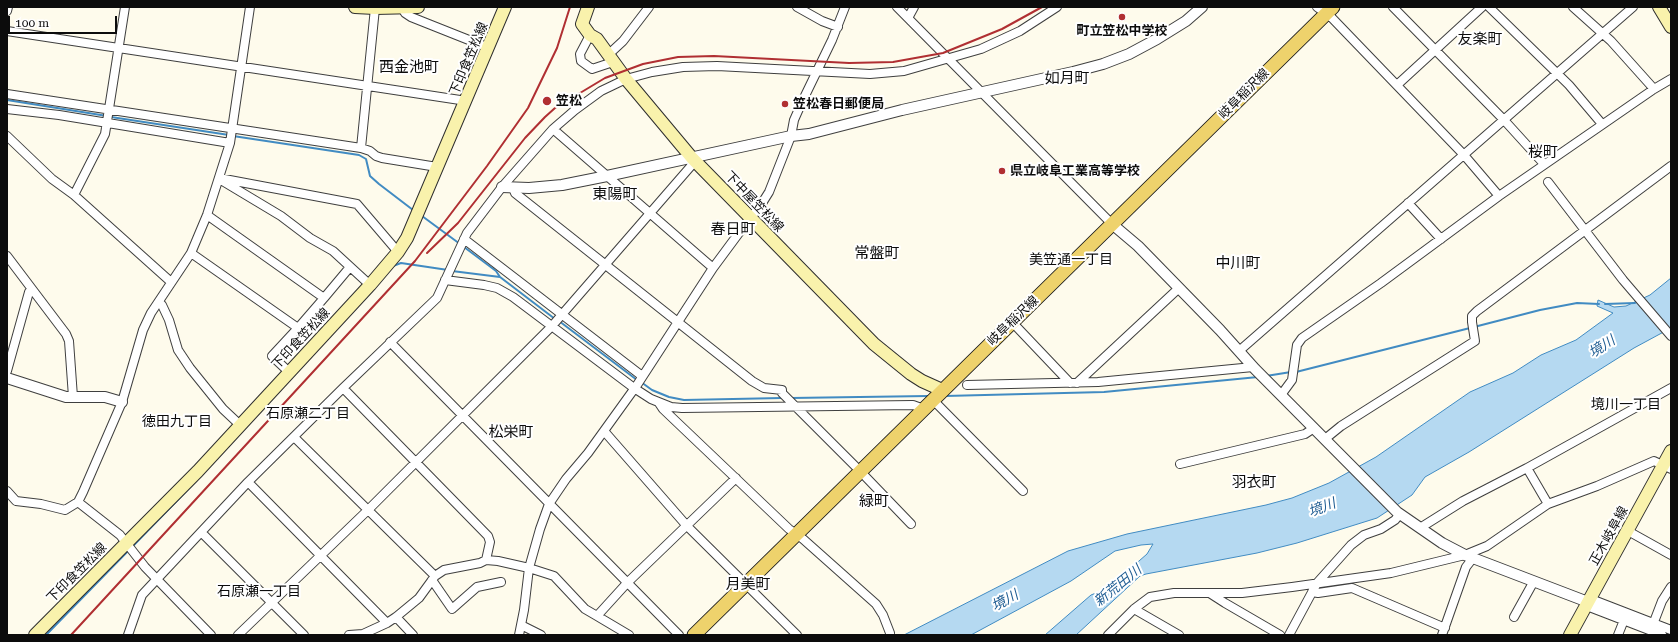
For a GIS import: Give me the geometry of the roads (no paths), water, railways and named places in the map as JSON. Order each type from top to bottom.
[{"type":"main road","points":[[355,7],[418,7]]},
{"type":"main road","name":"下印食笠松線","points":[[35,635],[127,546],[198,471],[398,252],[407,238],[418,213],[489,48],[505,7]]},
{"type":"main road","name":"下中屋笠松線","points":[[588,7],[582,24],[590,34],[597,39],[626,79],[692,158],[874,344],[922,381],[935,398]]},
{"type":"main road","points":[[1659,7],[1671,27]]},
{"type":"main road","name":"岐阜稲沢線","points":[[694,635],[1112,224],[1325,9]]},
{"type":"main road","name":"正木岐阜線","points":[[1570,635],[1628,531],[1667,467],[1671,451]]},
{"type":"street","points":[[7,11],[8,7]]},
{"type":"street","points":[[74,195],[105,134],[125,7]]},
{"type":"street","points":[[7,491],[16,502],[41,504],[65,510],[78,502],[122,402],[143,330],[171,282],[191,253],[207,215],[230,143],[250,7]]},
{"type":"street","points":[[590,34],[580,54],[581,61],[592,69],[611,58],[649,7]]},
{"type":"street","points":[[797,7],[822,21],[838,27]]},
{"type":"street","points":[[519,635],[522,625],[529,568],[549,504],[639,382],[713,268],[759,208],[769,192],[791,136],[794,120],[838,27],[844,7]]},
{"type":"street","points":[[897,7],[1112,224],[1138,246],[1254,368],[1399,513],[1420,528],[1469,557],[1588,602],[1596,601],[1662,635]]},
{"type":"street","points":[[908,18],[914,7]]},
{"type":"street","points":[[128,635],[142,595],[248,482],[342,388],[437,298],[464,239],[502,186],[553,129],[600,91],[626,79],[652,72],[683,67],[717,66],[870,74],[897,71],[949,59],[981,49],[1020,31],[1057,7]]},
{"type":"street","points":[[502,186],[513,188],[562,185],[791,136],[809,134],[902,110],[1073,72],[1103,64],[1129,54],[1186,21],[1202,7]]},
{"type":"street","points":[[1393,7],[1504,120],[1544,164]]},
{"type":"street","points":[[1397,86],[1482,7]]},
{"type":"street","points":[[1489,7],[1557,73],[1602,124]]},
{"type":"street","points":[[1573,7],[1603,33],[1654,89]]},
{"type":"street","points":[[1239,351],[1633,7]]},
{"type":"street","points":[[361,148],[375,8]]},
{"type":"street","points":[[402,8],[405,13],[411,17],[489,48]]},
{"type":"street","points":[[1325,9],[1397,86],[1464,154],[1499,196]]},
{"type":"street","points":[[7,31],[119,47],[466,102]]},
{"type":"street","points":[[1281,395],[1292,380],[1297,345],[1302,338],[1381,283],[1544,164],[1671,79]]},
{"type":"street","points":[[7,94],[108,111],[361,148],[382,158],[437,167]]},
{"type":"street","points":[[7,109],[107,122],[230,143]]},
{"type":"street","points":[[553,129],[649,214],[713,268]]},
{"type":"street","points":[[7,136],[52,179],[74,195],[171,282]]},
{"type":"street","points":[[238,635],[369,509],[552,326],[604,264],[691,166],[692,158]]},
{"type":"street","points":[[1325,440],[1342,426],[1475,341],[1472,316],[1477,311],[1671,166]]},
{"type":"street","points":[[219,178],[357,204],[398,252]]},
{"type":"street","points":[[219,178],[281,216],[310,238],[333,251],[370,284]]},
{"type":"street","points":[[1548,182],[1670,336]]},
{"type":"street","points":[[513,188],[515,193],[752,381],[764,388],[782,390],[782,393],[794,406],[911,524]]},
{"type":"street","points":[[1408,203],[1441,239]]},
{"type":"street","points":[[207,215],[324,298]]},
{"type":"street","points":[[464,239],[561,316],[639,382],[659,402],[663,409],[789,529],[797,534],[876,604],[890,633]]},
{"type":"street","points":[[191,253],[298,328]]},
{"type":"street","points":[[7,256],[66,334],[69,341],[73,397]]},
{"type":"street","points":[[289,372],[272,356],[350,267]]},
{"type":"street","points":[[446,280],[497,288],[513,297],[552,326],[639,382]]},
{"type":"street","points":[[1074,383],[1179,288]]},
{"type":"street","points":[[7,371],[29,292],[32,289]]},
{"type":"street","points":[[159,302],[169,320],[178,350],[190,368],[218,403],[240,425]]},
{"type":"street","points":[[1012,322],[1074,383]]},
{"type":"street","points":[[390,342],[679,635]]},
{"type":"street","points":[[967,385],[1098,382],[1254,368]]},
{"type":"street","points":[[7,378],[56,394],[73,397],[105,398],[122,402]]},
{"type":"street","points":[[342,388],[488,536],[490,542],[486,560]]},
{"type":"street","points":[[1420,528],[1462,501],[1527,468],[1671,388]]},
{"type":"street","points":[[659,402],[682,408],[913,405],[935,398],[1023,491]]},
{"type":"street","points":[[1180,464],[1305,434],[1314,428]]},
{"type":"street","points":[[604,431],[687,526],[797,635]]},
{"type":"street","points":[[294,437],[369,509],[433,578],[452,609],[477,587],[501,582]]},
{"type":"street","points":[[1108,635],[1134,609],[1150,597],[1163,594],[1242,593],[1391,573],[1469,557],[1548,504],[1597,486],[1654,460],[1667,467]]},
{"type":"street","points":[[1527,468],[1548,504]]},
{"type":"street","points":[[597,616],[627,583],[736,478]]},
{"type":"street","points":[[248,482],[387,623]]},
{"type":"street","points":[[78,502],[120,535],[127,546],[156,579],[211,635]]},
{"type":"street","points":[[1288,635],[1317,583],[1351,545],[1364,535],[1381,529],[1396,520],[1399,513]]},
{"type":"street","points":[[1628,531],[1671,555]]},
{"type":"street","points":[[201,532],[304,635]]},
{"type":"street","points":[[1312,592],[1318,593],[1352,588],[1444,631],[1469,557]]},
{"type":"street","points":[[349,635],[363,634],[387,623],[396,617],[419,598],[433,578],[444,570],[480,563],[486,560],[498,561],[529,568],[554,576],[585,609],[629,635]]},
{"type":"street","points":[[1514,617],[1534,581]]},
{"type":"street","points":[[1651,630],[1662,601],[1671,587]]},
{"type":"street","points":[[1225,604],[1242,593]]},
{"type":"street","points":[[1211,594],[1225,604],[1280,635]]},
{"type":"street","points":[[1588,602],[1592,608],[1651,630],[1671,630]]},
{"type":"street","points":[[1134,609],[1179,635]]},
{"type":"street","points":[[396,617],[413,635]]},
{"type":"street","points":[[1618,635],[1624,620]]},
{"type":"street","points":[[522,625],[541,635]]},
{"type":"water","points":[[1671,278],[1671,328],[1634,348],[1469,452],[1425,477],[1412,495],[1377,518],[1297,543],[1257,553],[1140,576],[1076,635],[1045,635],[1091,595],[1108,588],[1147,554],[1153,544],[1115,551],[1071,581],[971,635],[904,635],[1068,551],[1127,534],[1266,505],[1292,498],[1329,483],[1376,457],[1470,392],[1513,373],[1541,355],[1576,340],[1613,313],[1597,306],[1598,300],[1614,307],[1626,306],[1650,295]]},
{"type":"waterway","points":[[7,100],[107,116]]},
{"type":"waterway","points":[[111,117],[229,135]]},
{"type":"waterway","points":[[233,136],[359,155],[366,159],[370,176],[413,210]]},
{"type":"waterway","points":[[422,216],[460,244]]},
{"type":"waterway","points":[[464,247],[496,271],[500,277]]},
{"type":"waterway","points":[[393,266],[401,263],[448,270]]},
{"type":"waterway","points":[[452,271],[500,277],[555,319]]},
{"type":"waterway","points":[[1474,327],[1540,310],[1577,303],[1599,304]]},
{"type":"waterway","points":[[1605,304],[1635,303]]},
{"type":"waterway","points":[[559,321],[637,380]]},
{"type":"waterway","points":[[1296,372],[1470,328]]},
{"type":"waterway","points":[[1266,376],[1291,372]]},
{"type":"waterway","points":[[945,396],[1104,392],[1258,377]]},
{"type":"waterway","points":[[641,382],[652,390],[669,397],[684,400],[782,398]]},
{"type":"waterway","points":[[791,398],[928,396]]},
{"type":"waterway","points":[[132,547],[197,480]]},
{"type":"waterway","points":[[46,635],[129,550]]},
{"type":"railway","points":[[71,635],[415,261],[487,166],[528,108],[557,48],[570,7]]},
{"type":"railway","points":[[427,253],[458,223],[525,138],[545,117],[555,108],[605,78],[643,64],[678,57],[714,56],[849,63],[893,62],[943,53],[1002,29],[1042,7]]},
{"type":"place","name":"町立笠松中学校","points":[[1122,17]]},
{"type":"place","name":"笠松","points":[[547,101]]},
{"type":"place","name":"笠松春日郵便局","points":[[785,104]]},
{"type":"place","name":"県立岐阜工業高等学校","points":[[1002,171]]},
{"type":"district","name":"友楽町","points":[[1480,40]]},
{"type":"district","name":"西金池町","points":[[409,68]]},
{"type":"district","name":"如月町","points":[[1067,79]]},
{"type":"district","name":"桜町","points":[[1543,153]]},
{"type":"district","name":"東陽町","points":[[615,195]]},
{"type":"district","name":"春日町","points":[[733,230]]},
{"type":"district","name":"常盤町","points":[[877,254]]},
{"type":"district","name":"美笠通一丁目","points":[[1071,260]]},
{"type":"district","name":"中川町","points":[[1238,264]]},
{"type":"district","name":"境川一丁目","points":[[1626,405]]},
{"type":"district","name":"石原瀬二丁目","points":[[308,414]]},
{"type":"district","name":"徳田九丁目","points":[[177,422]]},
{"type":"district","name":"松栄町","points":[[511,433]]},
{"type":"district","name":"羽衣町","points":[[1254,483]]},
{"type":"district","name":"緑町","points":[[874,502]]},
{"type":"district","name":"月美町","points":[[748,585]]},
{"type":"district","name":"石原瀬一丁目","points":[[259,592]]},
{"type":"water label","name":"境川","points":[[1602,347]]},
{"type":"water label","name":"境川","points":[[1322,508]]},
{"type":"water label","name":"新荒田川","points":[[1118,586]]},
{"type":"water label","name":"境川","points":[[1005,601]]}]
